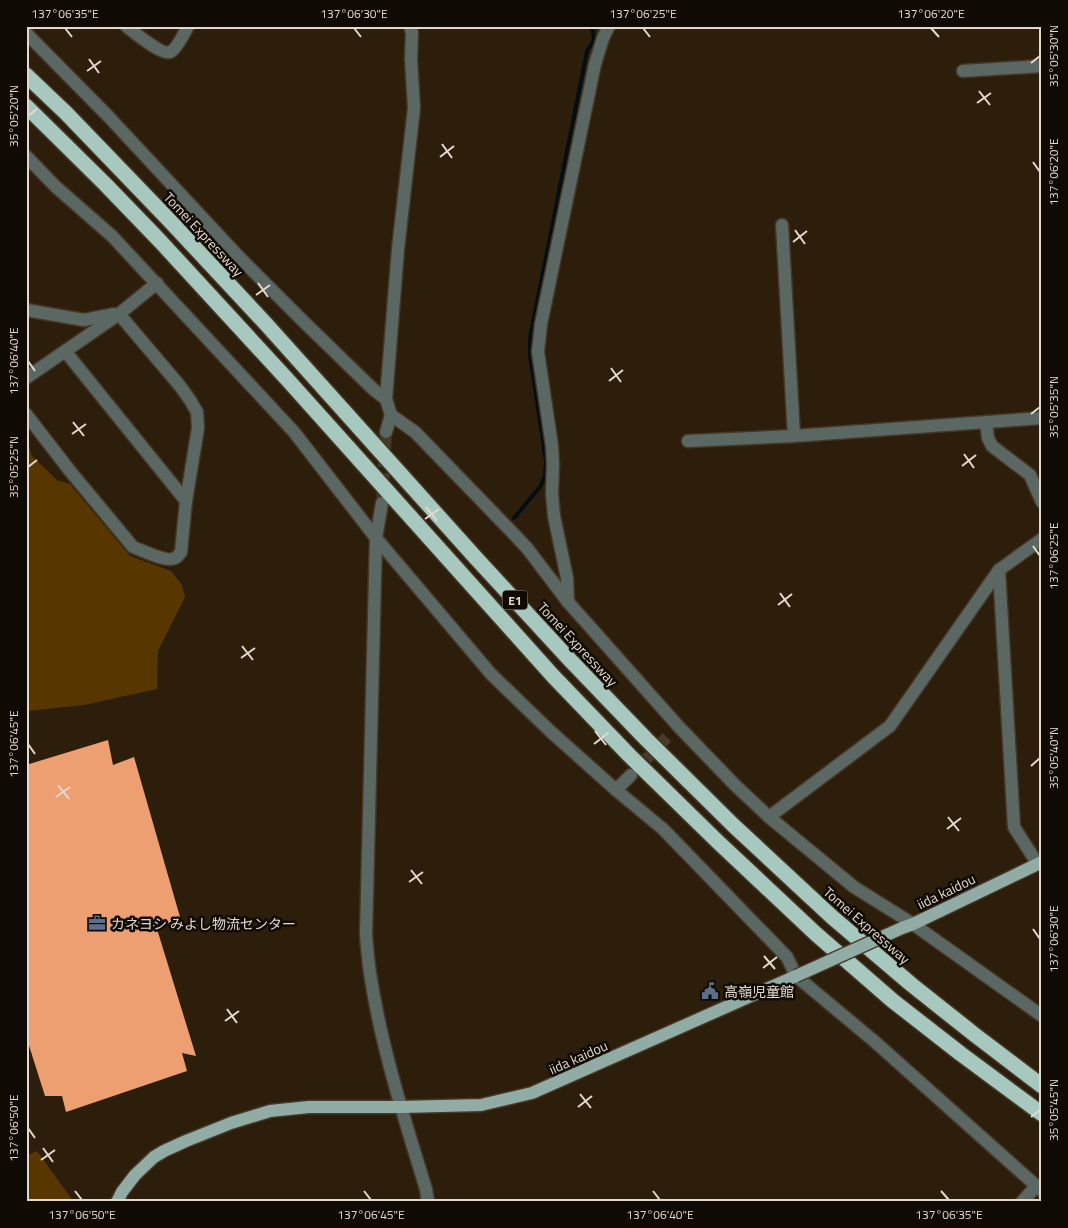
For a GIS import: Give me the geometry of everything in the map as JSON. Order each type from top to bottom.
[{"type":"highway","name":"Tomei Expressway","points":[[26,75],[66,113],[170,221],[266,324],[475,557],[646,739],[733,825],[832,917],[975,1036],[1042,1086]]},
{"type":"highway","name":"E1","points":[[26,106],[160,241],[286,378],[552,676],[629,755],[816,934],[893,1001],[1042,1114]]},
{"type":"main road","name":"iida kaidou","points":[[117,1202],[135,1175],[154,1157],[164,1151],[231,1123],[270,1112],[309,1107],[481,1105],[532,1093],[908,926],[1040,862]]},
{"type":"street","points":[[126,26],[159,50],[171,52],[188,26]]},
{"type":"street","points":[[386,432],[391,415],[386,399],[398,249],[414,108],[412,33],[410,26]]},
{"type":"street","points":[[568,602],[567,578],[554,516],[552,494],[554,464],[538,352],[541,324],[595,64],[609,26]]},
{"type":"street","points":[[26,33],[108,116],[240,258],[374,390],[386,399]]},
{"type":"street","points":[[963,71],[1042,66]]},
{"type":"street","points":[[26,156],[56,187],[112,236],[294,432],[376,538],[491,674],[550,731],[663,829],[786,957],[796,976],[874,1041],[1039,1188],[1022,1202]]},
{"type":"street","points":[[782,225],[794,436]]},
{"type":"street","points":[[26,378],[119,314],[156,283]]},
{"type":"street","points":[[26,310],[84,320],[119,314]]},
{"type":"street","points":[[26,414],[70,471],[133,546],[168,560],[175,559],[181,552],[186,501],[198,428],[197,412],[180,386],[119,314]]},
{"type":"street","points":[[65,351],[186,501]]},
{"type":"street","points":[[391,415],[415,432],[509,528],[674,730],[769,817],[854,887],[908,926],[1042,1016]]},
{"type":"street","points":[[688,441],[794,436],[1042,418]]},
{"type":"street","points":[[986,422],[988,438],[992,446],[1030,475],[1042,502]]},
{"type":"street","points":[[382,503],[376,538],[366,934],[370,972],[384,1042],[401,1107],[426,1189],[428,1202]]},
{"type":"street","points":[[769,817],[890,726],[999,570],[1042,539]]},
{"type":"street","points":[[999,570],[1014,827],[1040,862]]},
{"type":"street","points":[[616,790],[631,775]]},
{"type":"shaded area","points":[[26,438],[32,456],[57,480],[70,484],[130,556],[171,571],[182,585],[185,597],[158,651],[157,689],[84,705],[26,710]]},
{"type":"shaded area","points":[[37,1151],[74,1202],[26,1202],[26,1156]]},
{"type":"building","name":"カネヨシ みよし物流センター","points":[[108,740],[113,765],[134,757],[180,917],[157,929],[196,1056],[182,1053],[187,1071],[66,1112],[62,1096],[45,1096],[26,1036],[26,765]]},
{"type":"waterway","points":[[514,518],[540,487],[545,476],[546,461],[530,355],[530,338],[587,51],[594,40],[592,26]]},
{"type":"tunnel","points":[[382,503],[386,432]]},
{"type":"tunnel","points":[[634,772],[670,734]]},
{"type":"place","name":"カネヨシ みよし物流センター","points":[[97,923]]},
{"type":"place","name":"高嶺児童館","points":[[710,991]]}]
